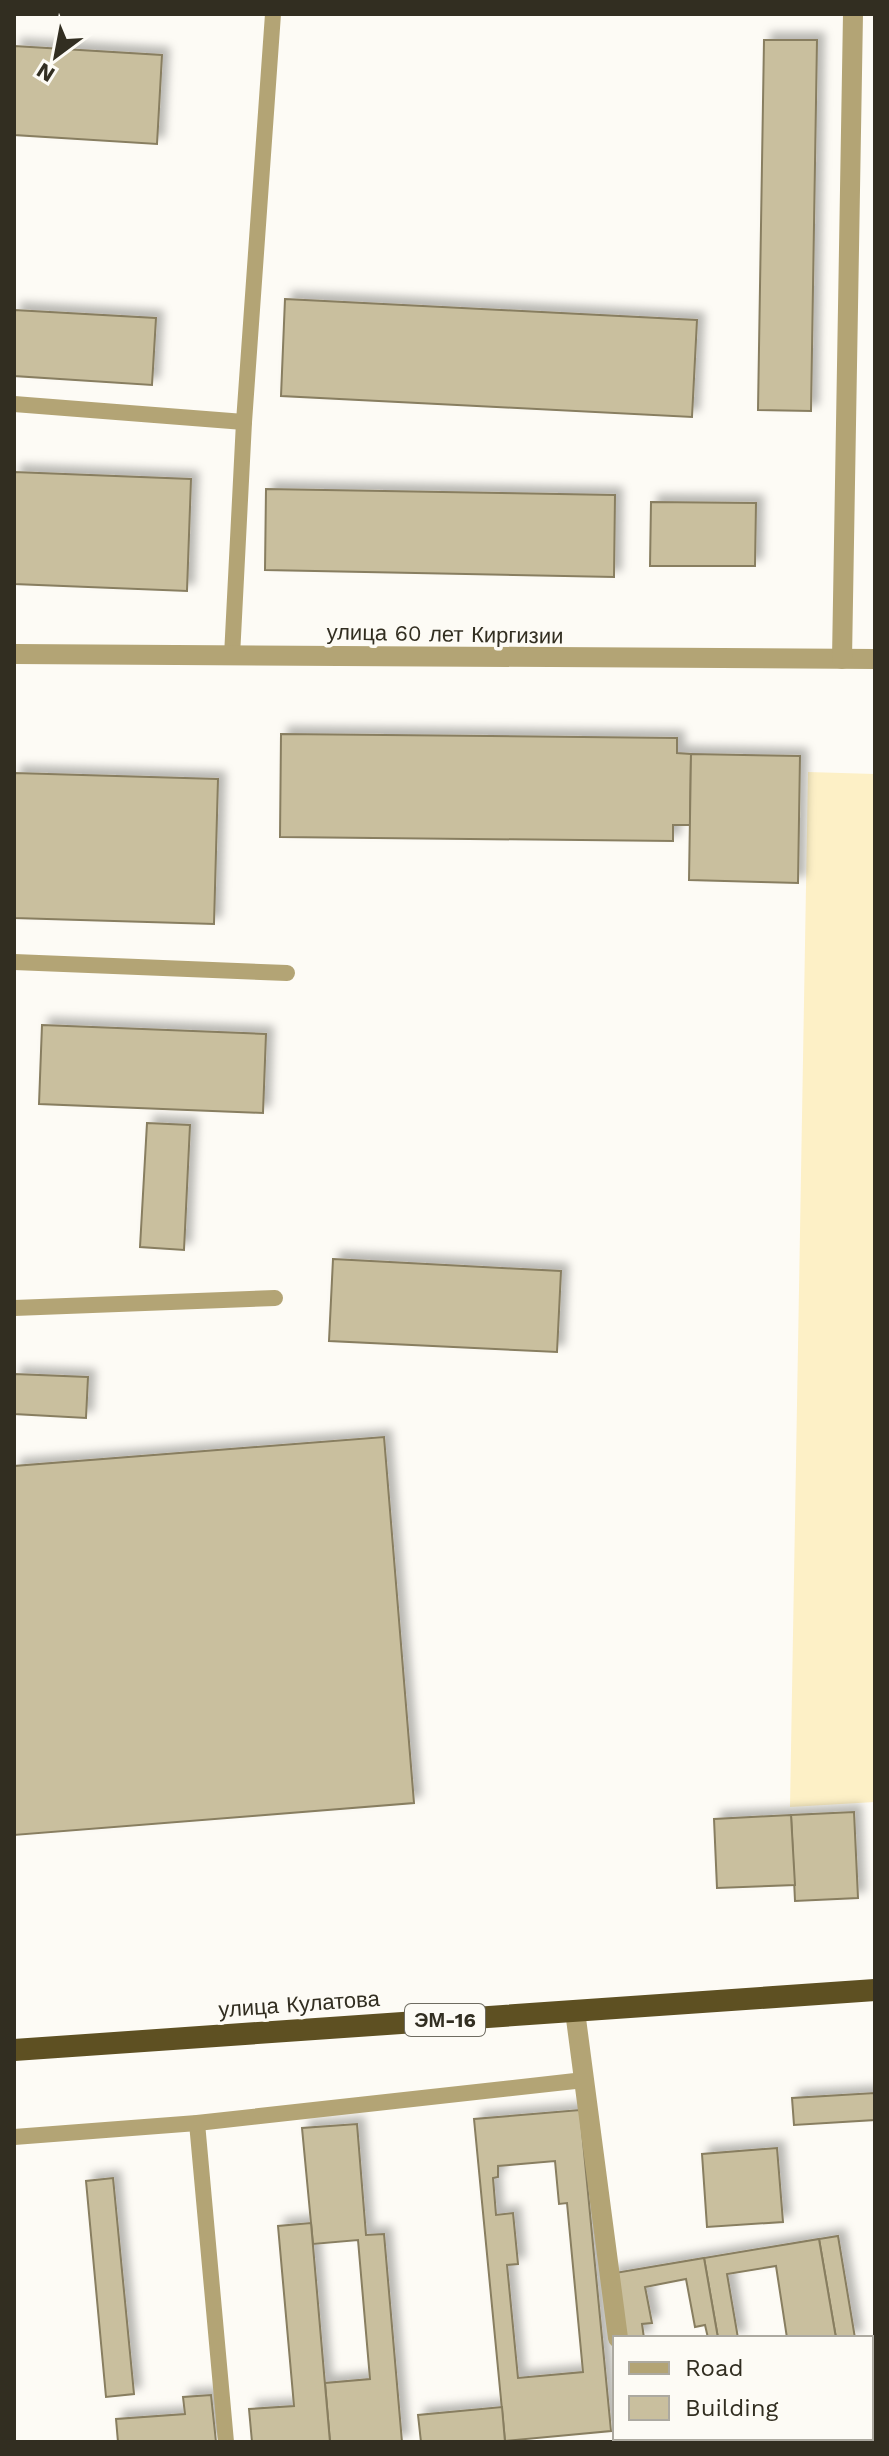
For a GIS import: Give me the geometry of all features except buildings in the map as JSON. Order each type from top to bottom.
[{"type":"highway","name":"улица Кулатова","points":[[14,2050],[875,1990]]},
{"type":"street","points":[[842,659],[853,14]]},
{"type":"street","name":"улица 60 лет Киргизии","points":[[14,654],[875,659]]},
{"type":"street","points":[[575,2011],[618,2336]]},
{"type":"lane","points":[[232,656],[244,422],[273,14]]},
{"type":"lane","points":[[14,404],[244,422]]},
{"type":"lane","points":[[14,962],[287,973]]},
{"type":"lane","points":[[14,1308],[275,1298]]},
{"type":"lane","points":[[14,2137],[197,2123],[584,2080]]},
{"type":"lane","points":[[197,2123],[226,2442]]},
{"type":"shaded area","points":[[808,772],[875,774],[875,1802],[790,1807]]}]
